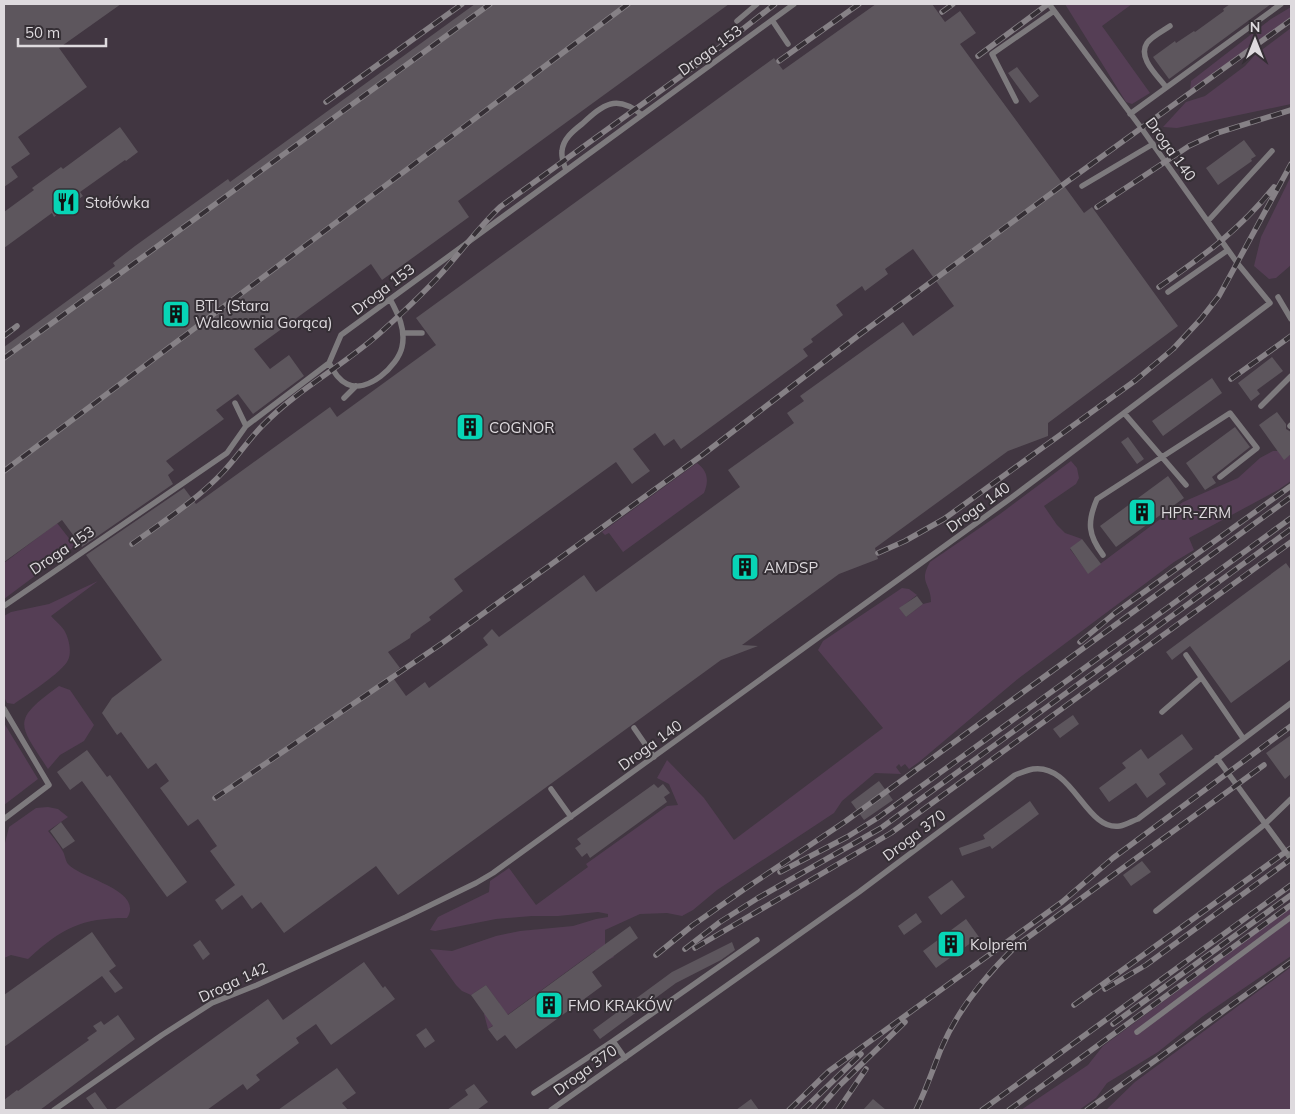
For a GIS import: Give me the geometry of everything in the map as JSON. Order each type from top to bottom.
[{"type":"lane","points":[[736,21],[757,4]]},
{"type":"lane","name":"Droga 153","points":[[4,606],[227,453],[246,426],[329,363],[341,336],[794,4]]},
{"type":"lane","name":"Droga 140","points":[[383,927],[485,878],[1011,498],[1270,302],[1228,250],[1153,144],[1049,4]]},
{"type":"lane","points":[[1130,114],[1281,4]]},
{"type":"lane","points":[[1016,101],[992,54],[1054,10]]},
{"type":"lane","points":[[772,20],[788,44]]},
{"type":"lane","points":[[1166,87],[1148,62],[1145,52],[1148,41],[1170,26]]},
{"type":"lane","points":[[566,170],[562,160],[562,150],[565,141],[571,133],[602,106],[613,103],[624,104],[633,108],[642,116]]},
{"type":"lane","points":[[1082,186],[1153,144]]},
{"type":"lane","points":[[1208,221],[1272,151]]},
{"type":"lane","points":[[1168,292],[1228,250]]},
{"type":"lane","points":[[1278,297],[1291,318]]},
{"type":"lane","points":[[329,363],[340,380],[348,385],[356,386],[366,385],[375,381],[396,362],[402,347],[403,333],[400,318],[390,299]]},
{"type":"lane","points":[[403,333],[422,333]]},
{"type":"lane","points":[[1261,406],[1291,376]]},
{"type":"lane","points":[[344,398],[356,386]]},
{"type":"lane","points":[[235,403],[246,426]]},
{"type":"lane","points":[[1124,413],[1186,485]]},
{"type":"lane","points":[[1103,555],[1094,543],[1090,528],[1091,514],[1097,499],[1230,413],[1258,448],[1220,477]]},
{"type":"lane","points":[[1186,655],[1243,738]]},
{"type":"lane","points":[[1162,712],[1201,678]]},
{"type":"lane","name":"Droga 370","points":[[551,1110],[859,892],[1015,775],[1035,769],[1054,772],[1069,785],[1093,815],[1106,824],[1119,826],[1138,819],[1291,703]]},
{"type":"lane","points":[[4,710],[49,785],[4,819]]},
{"type":"lane","points":[[634,728],[654,757]]},
{"type":"lane","points":[[1217,758],[1291,859]]},
{"type":"lane","points":[[551,789],[571,816]]},
{"type":"lane","points":[[1156,911],[1265,824],[1291,799]]},
{"type":"lane","points":[[1137,1032],[1291,917]]},
{"type":"lane","name":"Droga 142","points":[[54,1110],[162,1035],[212,1003],[257,985],[383,927]]},
{"type":"lane","points":[[534,1093],[613,1041],[758,940]]},
{"type":"lane","points":[[613,1041],[624,1058]]},
{"type":"shaded area","points":[[4,4],[1291,4],[1291,1110],[4,1110]]},
{"type":"shaded area","points":[[1065,4],[1132,4],[1102,26],[1150,93],[1132,104],[1126,102]]},
{"type":"shaded area","points":[[1291,7],[1291,17],[1190,91],[1191,81],[1271,19]]},
{"type":"shaded area","points":[[1291,28],[1291,104],[1177,128],[1163,127],[1186,102],[1205,96]]},
{"type":"shaded area","points":[[1291,176],[1291,265],[1276,278],[1269,279],[1254,266],[1261,237]]},
{"type":"shaded area","points":[[1273,451],[1278,451],[1284,459],[1291,454],[1291,481],[1278,490],[1189,538],[1194,550],[1174,562],[1019,678],[909,769],[905,764],[901,767],[899,764],[896,767],[901,774],[875,773],[842,801],[834,813],[717,890],[693,910],[682,916],[667,913],[640,914],[605,930],[605,945],[614,957],[608,960],[595,951],[488,1029],[484,1014],[499,1003],[486,985],[471,995],[462,991],[430,949],[452,951],[496,936],[520,931],[573,926],[608,917],[608,914],[598,912],[558,916],[532,916],[496,919],[435,931],[430,930],[438,917],[489,892],[490,881],[509,868],[536,905],[588,867],[586,864],[667,806],[678,805],[669,784],[657,778],[667,760],[704,798],[734,840],[883,728],[818,650],[823,641],[902,588],[909,589],[917,595],[900,608],[906,617],[923,604],[931,602],[925,579],[930,562],[1000,514],[1071,461],[1077,468],[1079,478],[1076,484],[1044,506],[1065,533],[1082,539],[1070,549],[1088,573],[1183,502],[1238,478],[1260,458]]},
{"type":"shaded area","points":[[697,463],[703,469],[706,477],[707,484],[704,493],[623,552],[609,533],[605,535],[602,532]]},
{"type":"shaded area","points":[[57,523],[75,546],[4,599],[4,563]]},
{"type":"shaded area","points":[[98,581],[51,616],[63,628],[69,641],[70,653],[65,665],[35,690],[14,704],[7,703],[4,697],[4,616],[11,612],[49,604]]},
{"type":"shaded area","points":[[59,686],[70,690],[94,725],[84,741],[60,755],[48,769],[30,742],[24,723],[33,707]]},
{"type":"shaded area","points":[[4,723],[38,779],[4,805]]},
{"type":"shaded area","points":[[48,807],[58,809],[68,817],[48,831],[57,842],[68,864],[119,892],[127,900],[130,908],[127,918],[97,920],[62,932],[28,959],[11,955],[4,958],[4,847],[9,827],[36,808]]},
{"type":"shaded area","points":[[1291,909],[1291,956],[1203,1016],[1158,1052],[1107,1083],[1096,1098],[1079,1110],[1021,1110],[1088,1065],[1103,1046]]},
{"type":"shaded area","points":[[1291,967],[1291,1110],[1106,1110],[1135,1082]]},
{"type":"building","points":[[4,4],[121,4],[59,48],[87,87],[18,137],[30,154],[11,167],[18,177],[4,187]]},
{"type":"building","name":"BTL (Stara Walcownia Gorąca)","points":[[475,4],[729,4],[458,201],[469,217],[382,280],[371,264],[254,349],[270,369],[289,355],[304,376],[253,414],[238,394],[216,410],[224,419],[166,461],[174,470],[168,475],[173,484],[82,547],[62,520],[4,562],[4,347],[115,266],[113,263],[135,246],[228,179],[230,182]]},
{"type":"building","name":"COGNOR","points":[[876,4],[932,4],[945,22],[960,11],[976,33],[960,44],[1084,213],[1092,207],[1178,326],[1048,423],[1048,436],[1008,451],[875,548],[878,559],[839,574],[742,645],[758,646],[721,660],[398,895],[376,866],[284,933],[261,902],[252,909],[242,895],[222,910],[215,900],[235,885],[210,851],[217,846],[198,819],[188,826],[160,788],[169,781],[156,763],[148,769],[121,732],[117,735],[102,713],[112,698],[162,660],[86,555],[184,488],[196,504],[330,407],[337,417],[436,345],[416,318],[774,58],[783,70]],"holes":[[[913,249],[954,306],[913,336],[903,322],[800,396],[804,401],[787,413],[794,423],[728,470],[740,487],[596,592],[584,575],[499,637],[492,629],[483,638],[488,645],[429,688],[425,682],[406,696],[391,675],[400,668],[388,652],[410,638],[411,634],[431,620],[429,617],[463,591],[454,579],[616,462],[632,484],[650,471],[633,449],[655,433],[664,446],[674,439],[681,449],[808,356],[803,349],[813,342],[811,339],[843,315],[836,305],[862,286],[865,291],[888,274],[885,269]]]},
{"type":"building","points":[[1230,4],[1271,4],[1169,79],[1153,57],[1175,41],[1176,43],[1195,32],[1224,11],[1223,9]]},
{"type":"building","points":[[1017,67],[1039,96],[1030,103],[1008,73]]},
{"type":"building","points":[[120,127],[138,152],[80,192],[83,196],[54,217],[52,213],[4,248],[4,212],[34,190],[32,188],[61,167],[63,169]]},
{"type":"building","points":[[1244,140],[1256,156],[1251,159],[1252,161],[1218,185],[1206,168]]},
{"type":"building","points":[[1272,357],[1283,371],[1257,390],[1260,394],[1251,401],[1238,383]]},
{"type":"building","points":[[1212,378],[1222,393],[1163,436],[1152,421]]},
{"type":"building","points":[[1277,412],[1286,424],[1286,429],[1291,432],[1291,454],[1284,460],[1259,425]]},
{"type":"building","name":"HPR-ZRM","points":[[1235,427],[1250,447],[1212,477],[1216,483],[1205,490],[1186,463]]},
{"type":"building","points":[[1128,437],[1144,459],[1137,464],[1121,442]]},
{"type":"building","name":"HPR-ZRM","points":[[1168,476],[1184,498],[1116,547],[1100,526]]},
{"type":"building","points":[[1082,539],[1101,564],[1088,574],[1070,548]]},
{"type":"building","points":[[1286,563],[1291,570],[1291,659],[1231,703],[1190,646],[1172,660],[1166,652]]},
{"type":"building","points":[[917,596],[923,604],[906,617],[899,608]]},
{"type":"building","points":[[1073,715],[1079,724],[1060,738],[1053,729]]},
{"type":"building","points":[[1182,734],[1193,749],[1159,774],[1166,784],[1147,798],[1136,783],[1109,802],[1099,788],[1126,768],[1122,763],[1141,749],[1148,759]]},
{"type":"building","points":[[1291,735],[1291,774],[1285,779],[1266,753]]},
{"type":"building","points":[[87,750],[107,777],[110,775],[187,882],[167,897],[82,781],[70,790],[57,772]]},
{"type":"building","points":[[879,781],[893,800],[864,820],[851,802]]},
{"type":"building","points":[[654,784],[658,788],[663,784],[670,793],[664,797],[667,802],[590,858],[587,853],[582,857],[575,848],[581,844],[577,839]]},
{"type":"building","points":[[1030,801],[1039,814],[992,849],[990,846],[962,856],[959,848],[985,839],[983,835]]},
{"type":"building","points":[[61,822],[75,841],[63,849],[50,831]]},
{"type":"building","points":[[1142,861],[1151,872],[1131,886],[1123,875]]},
{"type":"building","points":[[952,880],[965,897],[941,915],[928,897]]},
{"type":"building","points":[[916,913],[922,922],[904,935],[898,926]]},
{"type":"building","name":"Kolprem","points":[[966,919],[979,937],[936,968],[923,951]]},
{"type":"building","name":"FMO KRAKÓW","points":[[630,926],[638,938],[592,972],[602,986],[516,1049],[505,1035],[497,1041],[488,1029],[493,1026],[471,995],[486,985],[508,1015]]},
{"type":"building","points":[[92,932],[116,966],[109,971],[123,988],[115,993],[102,976],[4,1047],[4,995]]},
{"type":"building","points":[[200,940],[210,954],[203,960],[193,945]]},
{"type":"building","points":[[732,942],[735,950],[721,960],[676,983],[600,1039],[593,1030],[672,972]]},
{"type":"building","points":[[364,962],[383,988],[385,986],[395,999],[331,1045],[316,1024],[296,1038],[299,1043],[256,1075],[260,1080],[247,1090],[243,1084],[207,1110],[114,1110],[268,999],[283,1020]]},
{"type":"building","points":[[118,1015],[135,1039],[40,1110],[4,1110],[4,1100],[89,1040],[87,1038],[97,1031],[93,1026],[101,1021],[104,1025]]},
{"type":"building","points":[[426,1028],[435,1041],[425,1048],[416,1035]]},
{"type":"building","points":[[337,1068],[356,1093],[342,1103],[348,1110],[278,1110]]},
{"type":"building","points":[[474,1084],[488,1102],[477,1110],[447,1110],[468,1095],[465,1090]]},
{"type":"building","points":[[95,1092],[108,1110],[95,1110],[86,1098]]},
{"type":"building","points":[[751,1099],[759,1110],[736,1110]]},
{"type":"building","points":[[873,1099],[886,1110],[863,1110]]},
{"type":"railway","points":[[326,102],[462,4]]},
{"type":"railway","points":[[4,358],[490,4]]},
{"type":"railway","points":[[4,471],[628,4]]},
{"type":"railway","points":[[132,544],[180,510],[214,482],[258,430],[277,412],[366,345],[418,298],[500,207],[706,58],[775,4]]},
{"type":"railway","points":[[779,61],[859,4]]},
{"type":"railway","points":[[942,12],[953,4]]},
{"type":"railway","points":[[978,56],[1048,4]]},
{"type":"railway","points":[[215,798],[441,644],[701,456],[859,335],[1291,20]]},
{"type":"railway","points":[[1097,207],[1189,146],[1217,133],[1291,110]]},
{"type":"railway","points":[[878,553],[905,541],[944,519],[1136,380],[1173,349],[1219,296],[1291,164]]},
{"type":"railway","points":[[1159,287],[1206,253],[1234,229],[1274,187]]},
{"type":"railway","points":[[4,336],[17,326]]},
{"type":"railway","points":[[1231,379],[1291,336]]},
{"type":"railway","points":[[1080,642],[1115,613],[1291,486]]},
{"type":"railway","points":[[656,955],[693,925],[846,821],[1291,497]]},
{"type":"railway","points":[[780,872],[847,837],[879,817],[1291,518]]},
{"type":"railway","points":[[685,949],[720,922],[758,898],[881,828],[1291,529]]},
{"type":"railway","points":[[695,948],[891,833],[1291,542]]},
{"type":"railway","points":[[789,1110],[829,1071],[1062,902],[1113,858],[1291,726]]},
{"type":"railway","points":[[916,1110],[941,1049],[956,1020],[983,981],[1016,946],[1264,765]]},
{"type":"railway","points":[[1074,1005],[1291,848]]},
{"type":"railway","points":[[1105,989],[1146,965],[1291,859]]},
{"type":"railway","points":[[982,1110],[1291,885]]},
{"type":"railway","points":[[1113,1024],[1291,895]]},
{"type":"railway","points":[[1009,1110],[1291,905]]},
{"type":"railway","points":[[1087,1110],[1291,962]]},
{"type":"railway","points":[[818,1110],[839,1086],[905,1022]]},
{"type":"railway","points":[[803,1110],[861,1054]]},
{"type":"railway","points":[[838,1110],[866,1069]]},
{"type":"place","name":"Stołówka","points":[[66,202]]},
{"type":"place","name":"BTL (Stara Walcownia Gorąca)","points":[[176,314]]},
{"type":"place","name":"COGNOR","points":[[470,427]]},
{"type":"place","name":"HPR-ZRM","points":[[1142,512]]},
{"type":"place","name":"AMDSP","points":[[745,567]]},
{"type":"place","name":"Kolprem","points":[[951,944]]},
{"type":"place","name":"FMO KRAKÓW","points":[[549,1005]]}]
